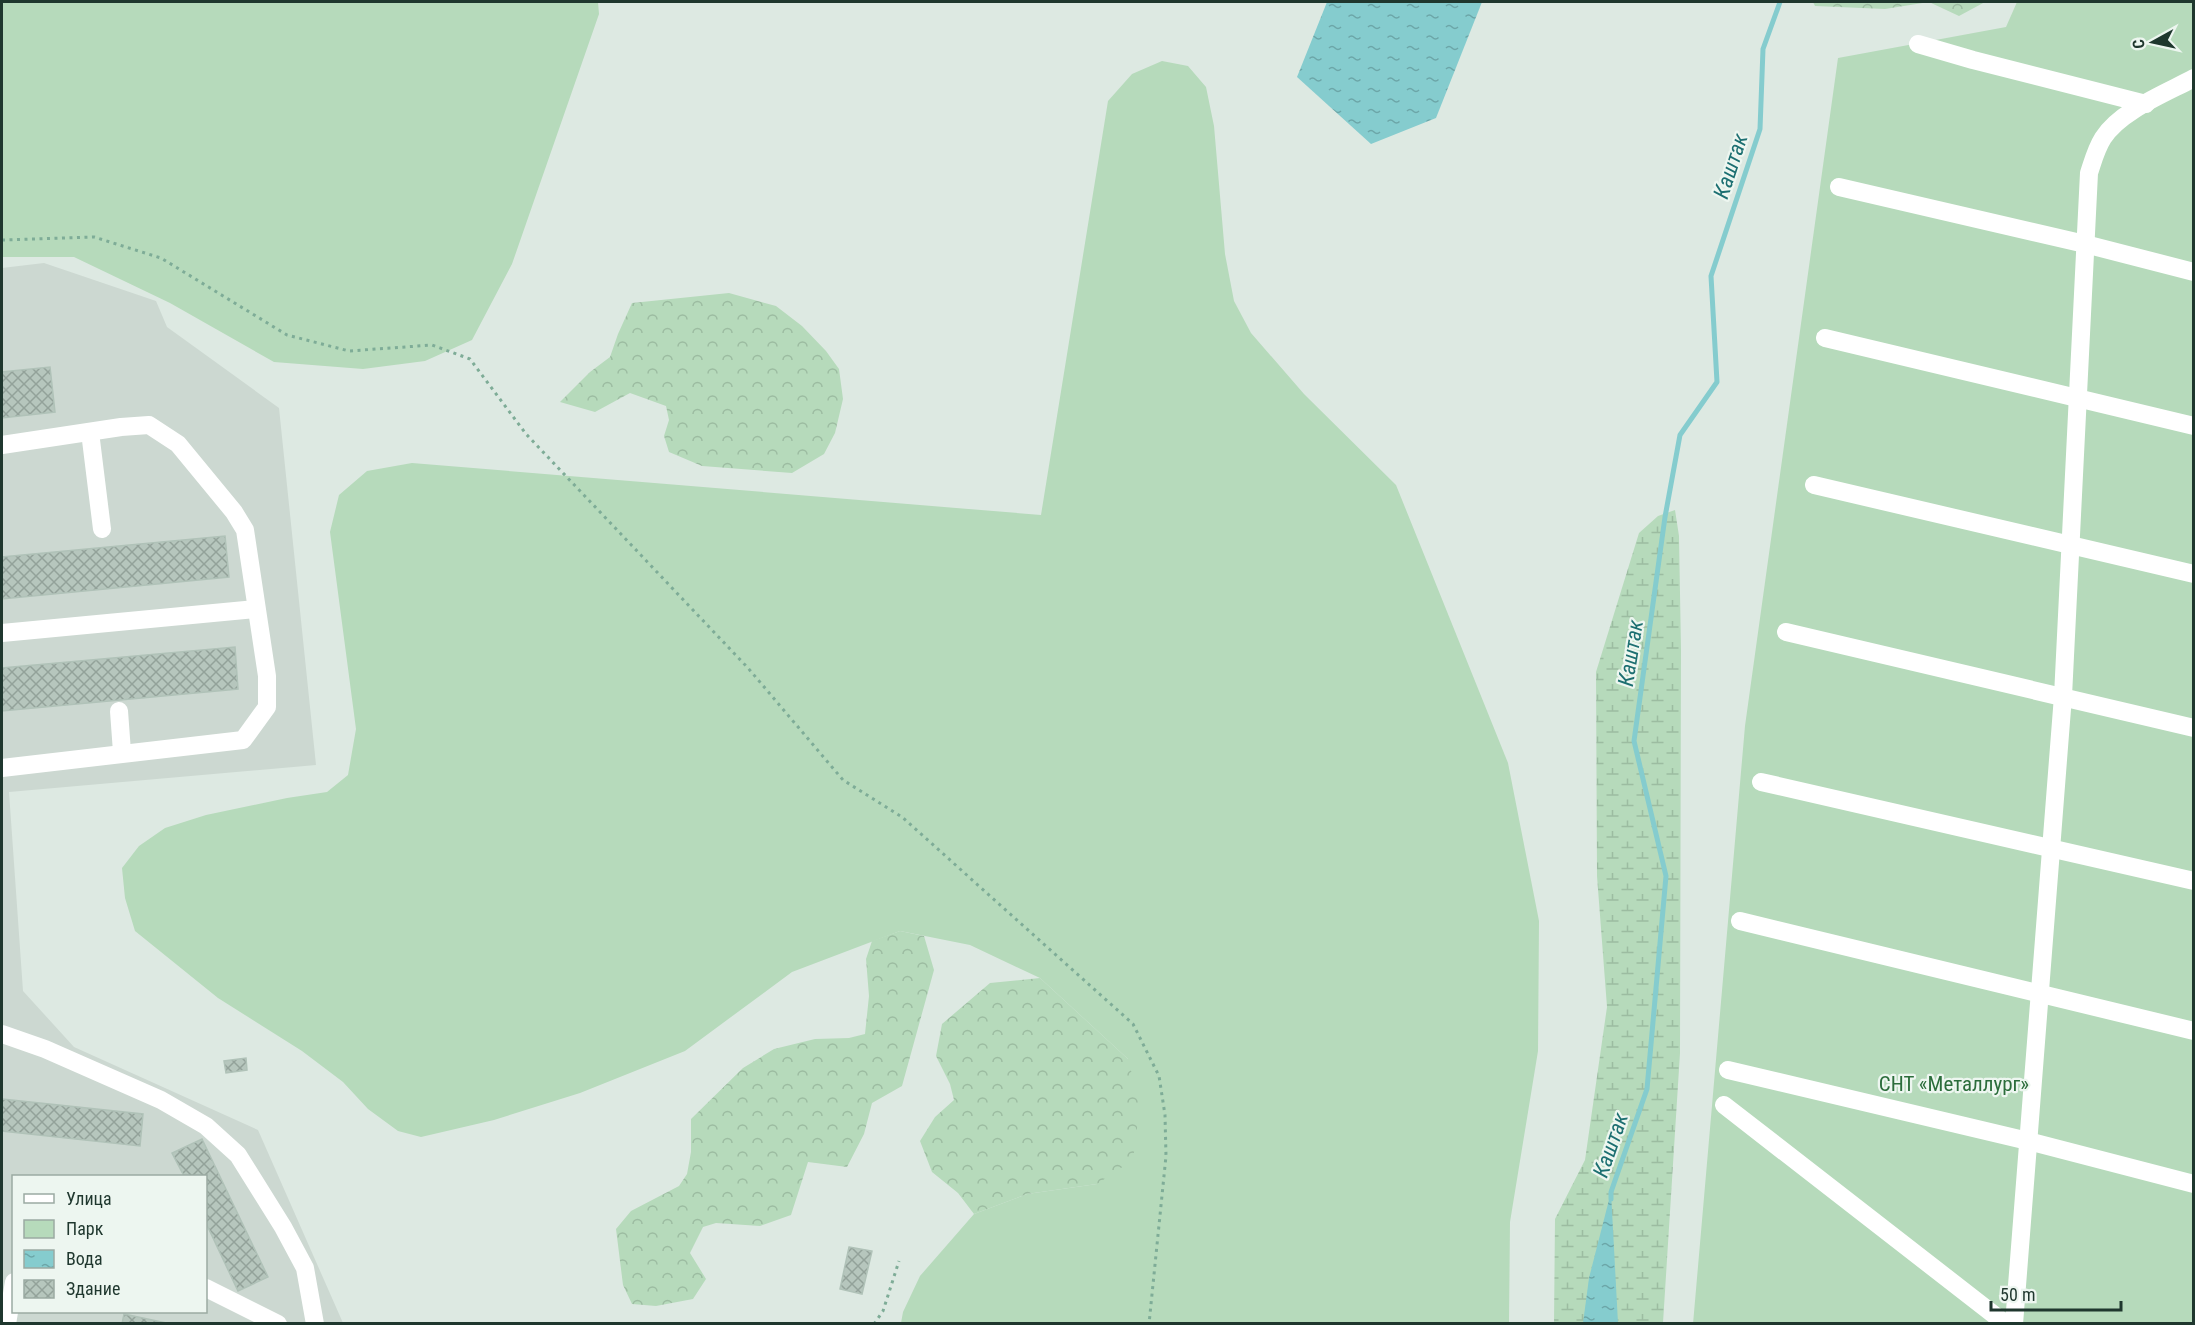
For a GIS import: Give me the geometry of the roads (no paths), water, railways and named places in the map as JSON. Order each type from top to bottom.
[{"type":"lane","points":[[1918,44],[2146,104]]},
{"type":"lane","points":[[2013,1323],[2063,696],[2089,173],[2104,136],[2122,118],[2190,84]]},
{"type":"lane","points":[[1839,187],[2085,244],[2193,272]]},
{"type":"lane","points":[[1825,338],[2193,426]]},
{"type":"lane","points":[[2,445],[149,425],[178,444],[234,512],[245,530],[267,676],[267,707],[243,740],[122,752],[2,768]]},
{"type":"lane","points":[[90,432],[102,529]]},
{"type":"lane","points":[[1814,485],[2193,574]]},
{"type":"lane","points":[[2,633],[256,609]]},
{"type":"lane","points":[[1786,632],[2193,728]]},
{"type":"lane","points":[[118,711],[122,752]]},
{"type":"lane","points":[[1761,782],[2193,881]]},
{"type":"lane","points":[[1740,921],[2193,1031]]},
{"type":"lane","points":[[2,1034],[45,1049],[161,1100],[207,1126],[238,1155],[283,1227],[305,1268],[315,1323]]},
{"type":"lane","points":[[1728,1070],[2028,1141],[2193,1184]]},
{"type":"lane","points":[[1724,1105],[2006,1323]]},
{"type":"lane","points":[[207,1288],[278,1323]]},
{"type":"lane","points":[[7,1323],[12,1294]]},
{"type":"water","points":[[1327,2],[1482,2],[1436,118],[1371,144],[1297,77]]},
{"type":"water","points":[[1611,1192],[1618,1323],[1583,1323],[1589,1278]]},
{"type":"waterway","name":"Каштак","points":[[1611,1199],[1611,1192],[1647,1089],[1666,876],[1634,741],[1665,517],[1680,435],[1717,382],[1711,276],[1760,129],[1763,49],[1780,2]]},
{"type":"park label","name":"СНТ «Металлург»","points":[[1954,1084]]}]
